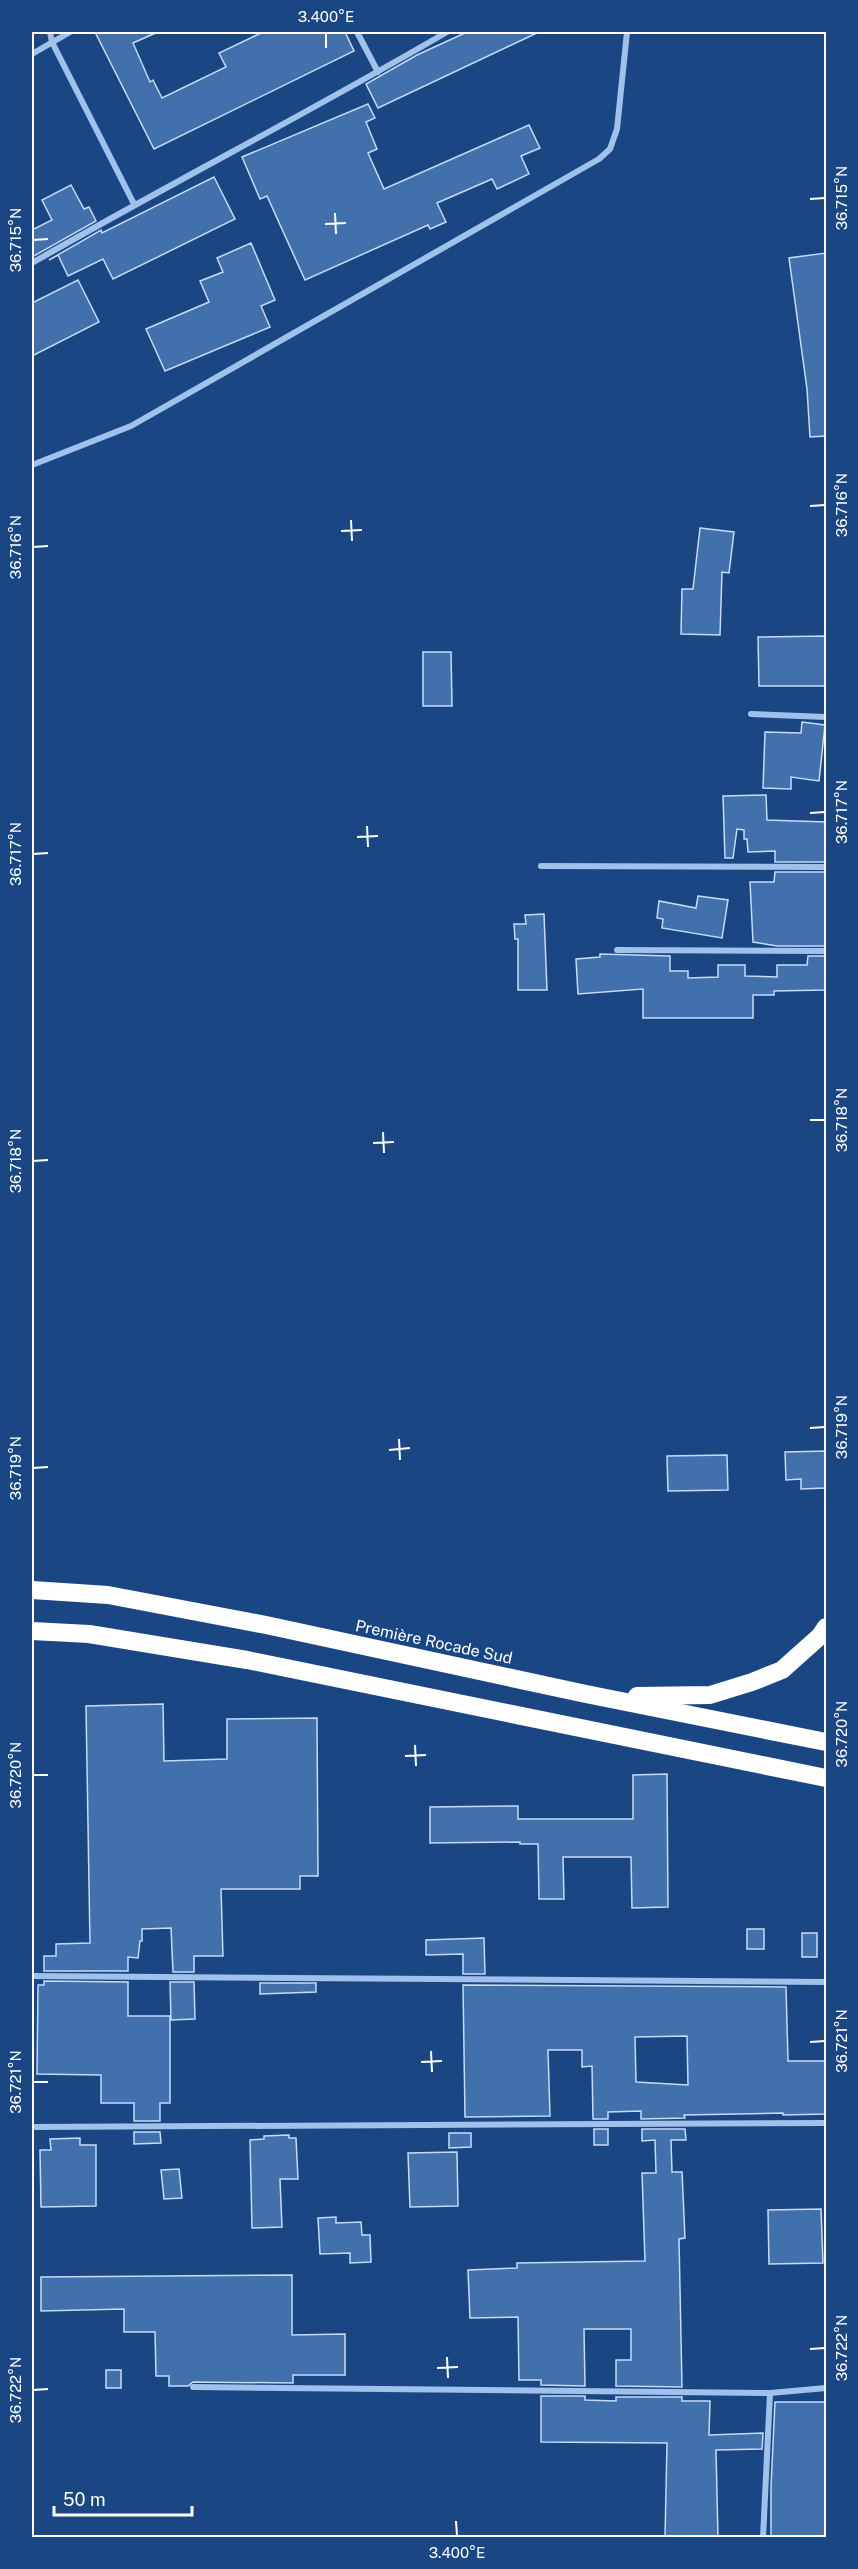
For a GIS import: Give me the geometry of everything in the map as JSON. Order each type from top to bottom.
[{"type":"highway","name":"Première Rocade Sud","points":[[32,1590],[108,1595],[266,1625],[586,1694],[826,1742]]},
{"type":"highway","points":[[586,1694],[675,1697],[710,1695],[782,1670],[820,1636],[826,1627]]},
{"type":"highway","points":[[32,1631],[89,1634],[247,1660],[826,1778]]},
{"type":"street","points":[[50,32],[52,42],[134,204]]},
{"type":"street","points":[[32,54],[70,32]]},
{"type":"street","points":[[357,32],[378,72]]},
{"type":"street","points":[[32,263],[134,204],[378,72],[447,32]]},
{"type":"street","points":[[32,465],[131,426],[599,159],[610,149],[617,129],[627,32]]},
{"type":"street","points":[[751,714],[826,717]]},
{"type":"street","points":[[541,866],[826,867]]},
{"type":"street","points":[[617,950],[826,951]]},
{"type":"street","points":[[32,1976],[826,1982]]},
{"type":"street","points":[[32,2127],[826,2123]]},
{"type":"street","points":[[193,2387],[770,2393],[826,2388]]},
{"type":"street","points":[[763,2538],[770,2393]]},
{"type":"building","points":[[95,32],[158,32],[133,43],[150,82],[153,80],[162,98],[226,67],[219,53],[263,32],[345,32],[354,51],[154,149]]},
{"type":"building","points":[[467,32],[539,32],[378,108],[366,84],[417,55]]},
{"type":"building","points":[[368,104],[375,118],[366,122],[377,149],[368,153],[384,189],[529,125],[540,148],[521,156],[529,174],[497,189],[492,179],[437,203],[446,222],[430,229],[428,225],[305,280],[267,196],[260,199],[242,157]]},
{"type":"building","points":[[214,177],[235,219],[113,279],[103,259],[68,276],[58,255],[49,260],[101,230],[102,233]]},
{"type":"building","points":[[71,185],[84,209],[89,207],[96,221],[32,257],[32,230],[52,220],[42,200]]},
{"type":"building","points":[[251,243],[275,300],[261,306],[270,327],[165,371],[146,329],[209,302],[200,281],[223,272],[217,258]]},
{"type":"building","points":[[826,253],[826,436],[810,437],[807,389],[789,258]]},
{"type":"building","points":[[78,280],[99,322],[32,356],[32,303]]},
{"type":"building","points":[[700,528],[734,532],[729,573],[722,572],[720,635],[681,634],[682,589],[693,589]]},
{"type":"building","points":[[826,636],[826,686],[759,686],[758,637]]},
{"type":"building","points":[[423,652],[451,652],[452,706],[423,706]]},
{"type":"building","points":[[802,722],[825,725],[819,781],[791,777],[791,789],[763,788],[765,732],[801,733]]},
{"type":"building","points":[[766,795],[767,820],[826,822],[826,862],[775,862],[775,851],[748,852],[744,830],[737,829],[733,858],[725,858],[723,796]]},
{"type":"building","points":[[775,872],[826,872],[826,946],[777,946],[753,942],[750,882],[774,882]]},
{"type":"building","points":[[698,896],[728,900],[722,938],[662,928],[663,919],[657,918],[659,901],[696,908]]},
{"type":"building","points":[[544,914],[547,990],[518,990],[518,939],[515,939],[514,924],[526,924],[525,915]]},
{"type":"building","points":[[600,954],[670,956],[670,971],[688,971],[688,978],[718,977],[718,965],[745,965],[745,976],[777,977],[777,965],[807,965],[808,956],[826,956],[826,990],[774,991],[774,995],[753,995],[753,1018],[643,1018],[643,989],[578,994],[576,959],[600,957]]},
{"type":"building","points":[[826,1451],[826,1488],[801,1489],[801,1479],[786,1480],[785,1452]]},
{"type":"building","points":[[727,1455],[728,1490],[668,1491],[667,1456]]},
{"type":"building","points":[[163,1704],[164,1761],[227,1759],[227,1719],[317,1718],[318,1876],[300,1876],[300,1889],[221,1889],[223,1956],[194,1956],[194,1972],[173,1972],[171,1928],[142,1929],[138,1958],[128,1957],[128,1971],[44,1971],[44,1956],[56,1956],[56,1944],[90,1943],[86,1706]]},
{"type":"building","points":[[667,1774],[668,1907],[632,1908],[631,1857],[563,1857],[564,1899],[539,1899],[538,1844],[520,1844],[520,1842],[430,1843],[430,1807],[518,1806],[518,1819],[633,1819],[633,1775]]},
{"type":"building","points":[[747,1929],[764,1929],[764,1949],[747,1949]]},
{"type":"building","points":[[802,1933],[817,1933],[817,1957],[802,1957]]},
{"type":"building","points":[[484,1938],[485,1974],[463,1974],[463,1954],[426,1955],[426,1940]]},
{"type":"building","points":[[44,1981],[128,1982],[128,2016],[170,2016],[170,2103],[160,2103],[160,2121],[134,2121],[134,2103],[101,2103],[101,2075],[37,2074],[38,1985],[44,1985]]},
{"type":"building","points":[[170,1982],[194,1982],[195,2019],[171,2020]]},
{"type":"building","points":[[260,1983],[316,1983],[316,1992],[260,1994]]},
{"type":"building","points":[[463,1985],[786,1987],[788,2061],[826,2061],[826,2114],[684,2115],[685,2118],[641,2119],[641,2111],[608,2112],[608,2119],[593,2119],[592,2066],[582,2067],[582,2050],[548,2050],[550,2116],[465,2117]],"holes":[[[687,2036],[688,2085],[636,2082],[635,2037]]]},
{"type":"building","points":[[594,2129],[608,2129],[608,2145],[594,2145]]},
{"type":"building","points":[[642,2129],[685,2129],[686,2140],[671,2140],[672,2172],[682,2172],[685,2238],[679,2239],[682,2387],[616,2386],[616,2360],[631,2360],[631,2329],[584,2329],[585,2386],[541,2385],[541,2380],[519,2380],[518,2317],[470,2318],[468,2270],[517,2268],[517,2263],[645,2261],[642,2173],[656,2173],[655,2140],[642,2141]]},
{"type":"building","points":[[134,2132],[160,2132],[161,2143],[134,2144]]},
{"type":"building","points":[[449,2133],[471,2133],[471,2147],[449,2148]]},
{"type":"building","points":[[289,2135],[289,2138],[296,2138],[298,2179],[280,2179],[282,2227],[252,2228],[250,2140],[264,2139],[264,2136]]},
{"type":"building","points":[[80,2138],[80,2145],[96,2145],[96,2206],[41,2207],[40,2150],[51,2150],[50,2139]]},
{"type":"building","points":[[457,2152],[458,2206],[410,2207],[408,2153]]},
{"type":"building","points":[[179,2169],[182,2198],[164,2199],[161,2170]]},
{"type":"building","points":[[821,2209],[823,2263],[769,2264],[768,2210]]},
{"type":"building","points":[[336,2217],[336,2223],[361,2222],[362,2235],[370,2235],[371,2262],[350,2263],[350,2253],[320,2254],[318,2218]]},
{"type":"building","points":[[292,2275],[292,2335],[345,2334],[345,2375],[293,2375],[293,2383],[193,2382],[188,2386],[169,2386],[169,2376],[156,2376],[155,2332],[124,2332],[124,2309],[41,2311],[41,2277]]},
{"type":"building","points":[[106,2370],[121,2370],[121,2388],[106,2388]]},
{"type":"building","points":[[541,2396],[585,2396],[585,2400],[616,2401],[616,2397],[682,2397],[682,2401],[710,2401],[709,2435],[763,2433],[762,2449],[716,2450],[718,2538],[665,2538],[667,2443],[541,2442]]},
{"type":"building","points":[[775,2402],[826,2402],[826,2538],[771,2538]]}]
